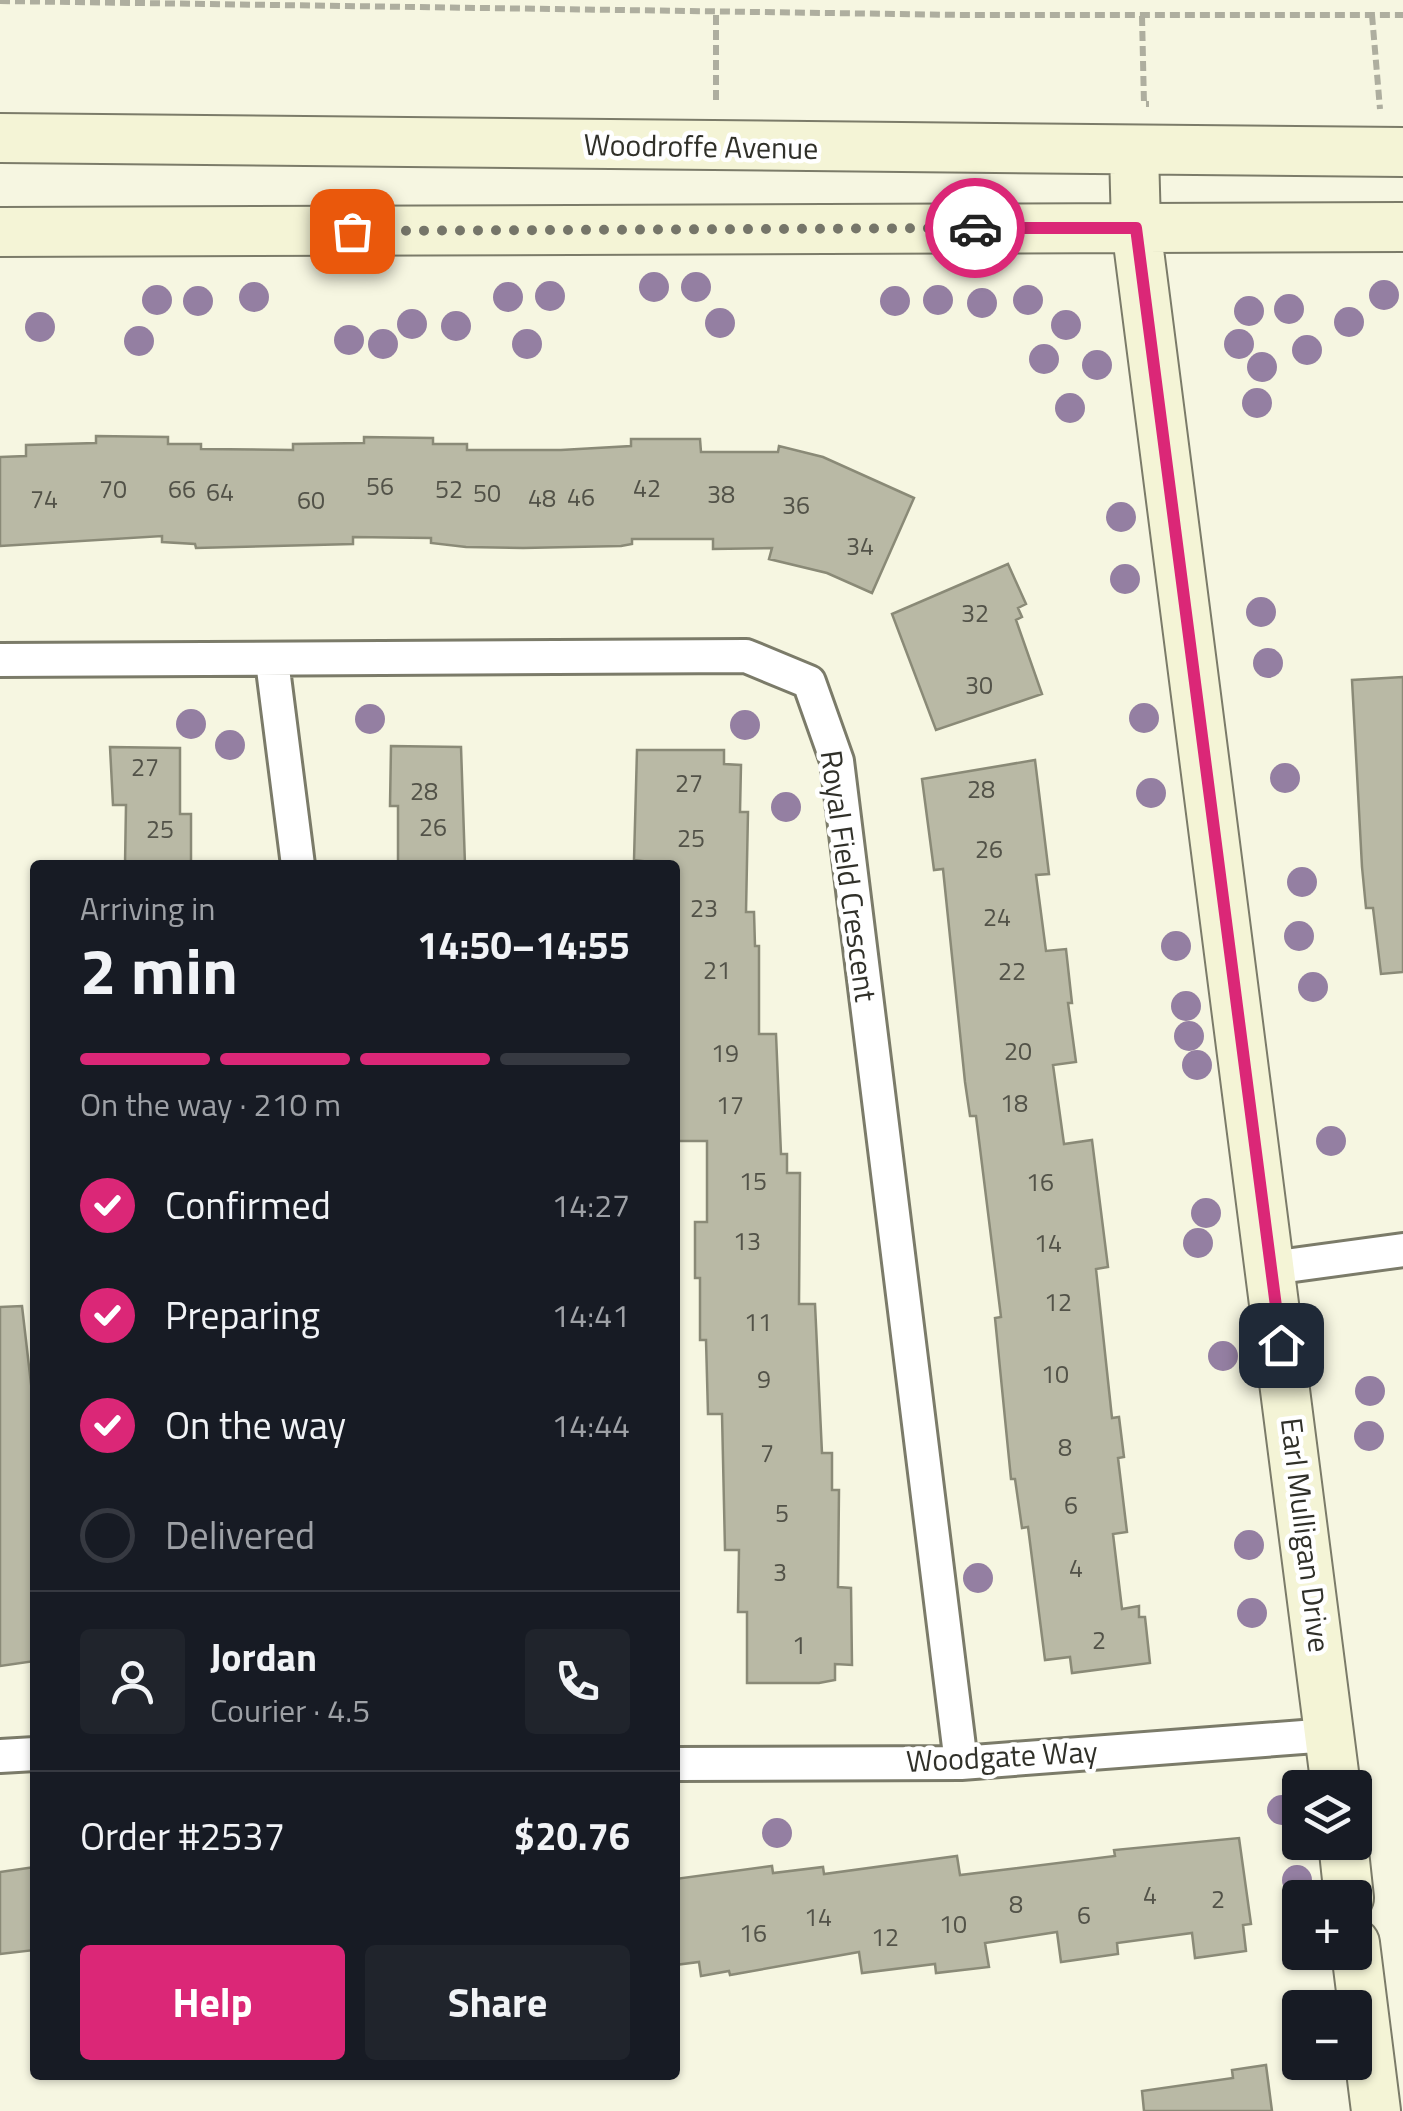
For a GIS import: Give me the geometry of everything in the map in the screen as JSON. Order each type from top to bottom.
[{"type":"main road","name":"Woodroffe Avenue","points":[[0,138],[1393,152]]},
{"type":"main road","name":"Earl Mulligan Drive","points":[[1134,152],[1136,228],[1334,1770]]},
{"type":"main road","points":[[0,232],[1403,227]]},
{"type":"main road","points":[[1358,1970],[1376,2111]]},
{"type":"street","name":"Royal Field Crescent","points":[[0,660],[746,656],[809,682],[837,761],[960,1762]]},
{"type":"street","points":[[272,661],[297,860]]},
{"type":"street","points":[[1272,1268],[1403,1250]]},
{"type":"street","name":"Woodgate Way","points":[[680,1764],[960,1762],[1329,1734]]},
{"type":"street","points":[[0,1756],[30,1754]]},
{"type":"path","points":[[0,1],[716,12],[1403,16]]},
{"type":"path","points":[[716,12],[716,147]]},
{"type":"path","points":[[1372,15],[1393,152]]},
{"type":"path","points":[[1142,16],[1144,104],[1162,104]]},
{"type":"building","points":[[96,436],[168,437],[168,444],[201,444],[201,449],[293,450],[293,444],[364,443],[364,437],[433,438],[433,444],[467,444],[467,450],[561,450],[631,446],[631,439],[700,439],[701,452],[778,452],[779,446],[823,457],[914,498],[872,593],[827,573],[769,559],[772,548],[713,549],[713,539],[632,539],[632,544],[621,546],[523,548],[466,547],[431,543],[431,538],[353,537],[353,544],[196,548],[195,544],[162,542],[162,536],[0,546],[0,457],[26,456],[26,445],[96,443]]},
{"type":"building","points":[[1008,564],[1026,604],[1018,608],[1022,617],[1016,620],[1042,694],[936,730],[892,614]]},
{"type":"building","points":[[1403,677],[1403,972],[1381,974],[1373,908],[1366,908],[1352,680]]},
{"type":"building","points":[[391,746],[461,747],[465,860],[398,860],[398,806],[390,806]]},
{"type":"building","points":[[110,747],[180,748],[180,814],[191,814],[191,860],[125,860],[126,805],[113,805]]},
{"type":"building","points":[[637,750],[724,750],[724,764],[741,765],[740,812],[748,812],[746,912],[754,912],[755,946],[759,946],[759,1034],[776,1034],[781,1154],[787,1154],[787,1173],[800,1173],[799,1304],[815,1304],[822,1453],[832,1453],[832,1490],[839,1490],[838,1587],[851,1588],[852,1665],[835,1664],[835,1680],[747,1683],[747,1612],[738,1612],[739,1550],[725,1550],[722,1414],[708,1414],[706,1340],[700,1340],[700,1278],[695,1278],[695,1222],[707,1222],[707,1141],[680,1141],[680,860],[634,860]]},
{"type":"building","points":[[1035,760],[1049,874],[1036,875],[1046,951],[1066,949],[1072,1003],[1068,1003],[1076,1062],[1053,1065],[1064,1144],[1092,1140],[1108,1267],[1096,1269],[1112,1418],[1119,1417],[1124,1457],[1118,1458],[1127,1532],[1113,1534],[1122,1609],[1139,1606],[1139,1617],[1145,1617],[1150,1663],[1072,1673],[1070,1657],[1045,1660],[1028,1527],[1022,1528],[1015,1479],[1011,1479],[995,1318],[1001,1317],[976,1116],[970,1116],[965,1082],[943,869],[934,870],[922,779]]},
{"type":"building","points":[[22,1306],[30,1375],[30,1662],[0,1666],[0,1307]]},
{"type":"building","points":[[1239,1838],[1251,1924],[1243,1925],[1246,1951],[1195,1958],[1192,1933],[1117,1943],[1118,1954],[1061,1962],[1057,1932],[985,1943],[989,1967],[936,1973],[935,1964],[862,1973],[859,1952],[730,1975],[729,1971],[701,1976],[699,1962],[680,1964],[680,1878],[772,1866],[773,1873],[823,1867],[824,1874],[957,1856],[960,1875],[1115,1856],[1114,1850]]},
{"type":"building","points":[[30,1868],[30,1951],[0,1954],[0,1872]]},
{"type":"building","points":[[1266,2065],[1272,2111],[1144,2111],[1142,2091],[1233,2078],[1232,2070]]},
{"type":"way so far","points":[[352,231],[975,228]]},
{"type":"route","points":[[975,228],[1136,228],[1281,1345]]}]
